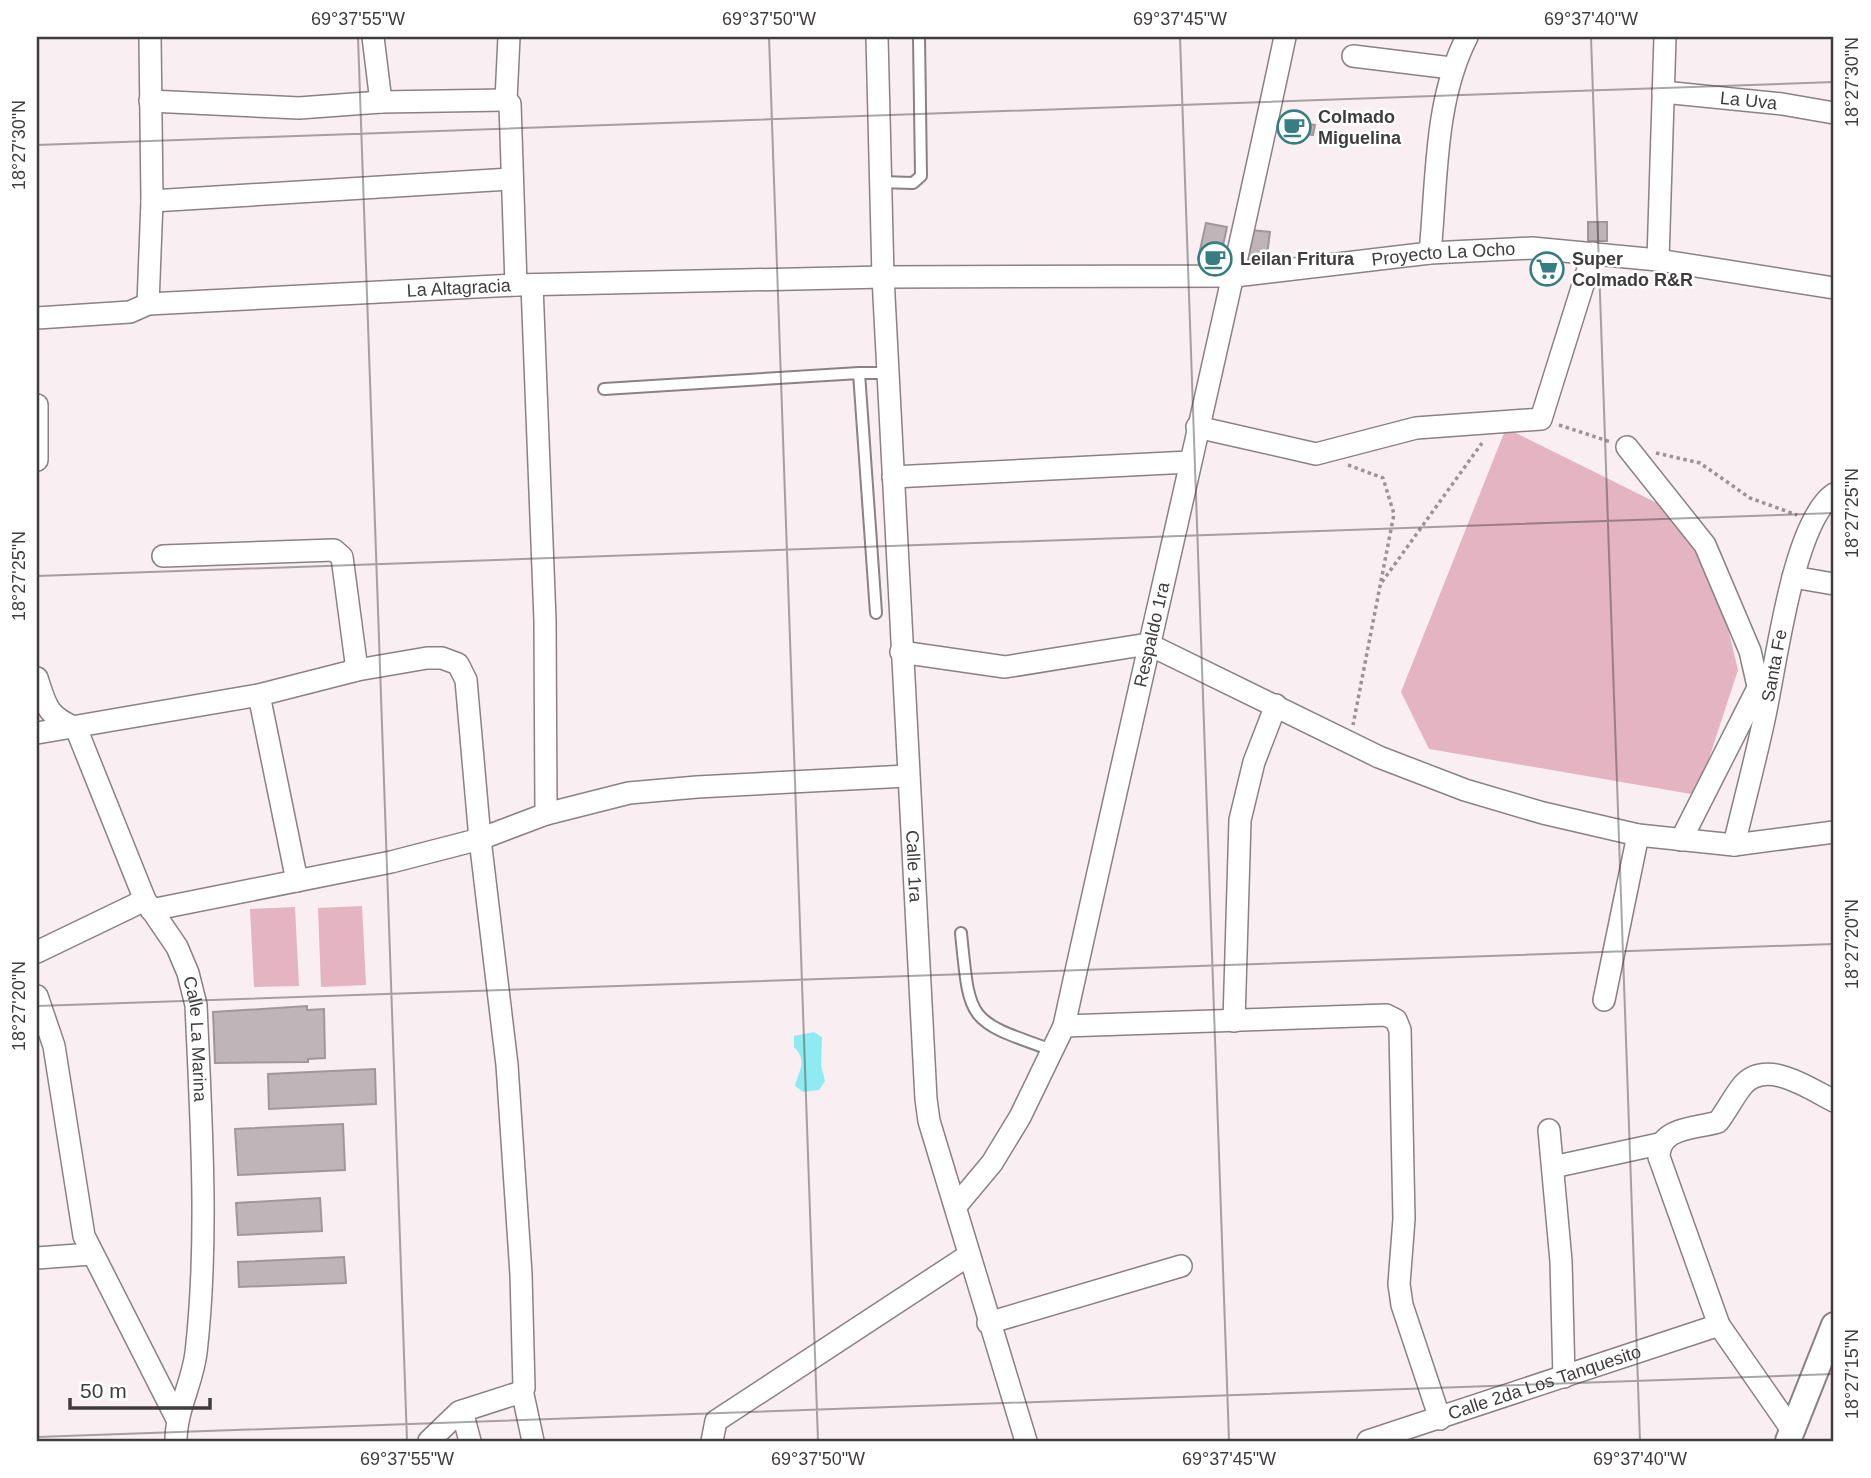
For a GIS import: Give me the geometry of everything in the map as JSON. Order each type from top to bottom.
[{"type":"street","points":[[149,304],[152,201],[150,37]]},
{"type":"street","points":[[373,37],[381,102]]},
{"type":"street","points":[[509,37],[506,100],[510,104],[511,179],[524,285],[545,620],[547,814]]},
{"type":"street","name":"Calle 1ra","points":[[877,37],[883,277],[907,776],[926,1098],[929,1121],[988,1323],[1026,1441]]},
{"type":"street","name":"Respaldo 1ra","points":[[956,1206],[999,1152],[1020,1117],[1064,1026],[1189,461],[1234,276],[1285,37]]},
{"type":"street","points":[[1430,253],[1451,68],[1467,37]]},
{"type":"street","points":[[1658,260],[1665,37]]},
{"type":"street","points":[[1353,56],[1451,68]]},
{"type":"street","name":"La Uva","points":[[1663,93],[1782,104],[1834,113]]},
{"type":"street","points":[[150,101],[299,108],[381,102],[506,100]]},
{"type":"street","points":[[152,201],[511,179]]},
{"type":"street","name":"Proyecto La Ocho","points":[[883,277],[1234,276],[1430,253],[1532,248],[1658,260],[1834,288]]},
{"type":"street","points":[[1197,428],[1317,454],[1416,428],[1541,419],[1593,253]]},
{"type":"street","name":"La Altagracia","points":[[37,318],[130,312],[149,304],[524,285],[883,277]]},
{"type":"street","points":[[37,405],[37,460]]},
{"type":"street","points":[[1627,447],[1704,545],[1750,651],[1765,716]]},
{"type":"street","points":[[893,477],[1189,461]]},
{"type":"street","name":"Santa Fe","points":[[1734,845],[1765,716],[1793,577],[1812,521],[1824,501],[1834,494]]},
{"type":"street","points":[[163,556],[334,550],[342,557],[356,670]]},
{"type":"street","points":[[1793,577],[1834,584]]},
{"type":"street","points":[[901,652],[1005,667],[1148,644],[1350,742],[1465,790],[1543,813],[1638,835],[1734,845],[1834,832]]},
{"type":"street","points":[[37,733],[259,695],[356,670],[426,658],[442,658],[457,664],[466,680],[480,839],[507,1065],[521,1274],[522,1390],[533,1441]]},
{"type":"street","points":[[37,678],[48,710],[59,721],[76,728]]},
{"type":"street","points":[[1681,840],[1758,688]]},
{"type":"street","points":[[259,695],[297,881]]},
{"type":"street","points":[[1234,1021],[1240,820],[1254,762],[1276,705]]},
{"type":"street","name":"Calle La Marina","points":[[76,728],[148,905],[177,947],[188,973],[196,1005],[204,1234],[196,1356],[176,1417],[176,1441]]},
{"type":"street","points":[[37,952],[148,905],[297,881],[391,862],[480,839],[547,814],[629,793],[907,776]]},
{"type":"street","points":[[1604,1000],[1638,835]]},
{"type":"street","points":[[37,996],[54,1046],[84,1236],[176,1417]]},
{"type":"street","points":[[1064,1026],[1386,1015],[1396,1020],[1400,1030],[1404,1219],[1399,1284],[1402,1304],[1440,1419]]},
{"type":"street","points":[[1790,1436],[1719,1325],[1659,1157],[1659,1144],[1667,1134],[1718,1122],[1744,1084],[1754,1076],[1766,1074],[1784,1077],[1834,1101]]},
{"type":"street","points":[[1549,1130],[1561,1261],[1564,1377]]},
{"type":"street","points":[[1553,1167],[1659,1144]]},
{"type":"street","points":[[37,1258],[91,1254]]},
{"type":"street","points":[[712,1441],[716,1420],[969,1255]]},
{"type":"street","points":[[988,1323],[1181,1266]]},
{"type":"street","name":"Calle 2da Los Tanquesito","points":[[1368,1441],[1719,1325]]},
{"type":"street","points":[[1790,1436],[1834,1325]]},
{"type":"street","points":[[429,1441],[462,1410],[522,1390]]},
{"type":"street","points":[[462,1410],[470,1441]]},
{"type":"lane","points":[[880,182],[913,183],[921,176],[919,37]]},
{"type":"lane","points":[[859,373],[876,613]]},
{"type":"lane","points":[[604,389],[888,373]]},
{"type":"lane","points":[[961,933],[967,995],[974,1010],[992,1029],[1052,1050]]},
{"type":"path","points":[[1541,419],[1627,447],[1700,463],[1750,498],[1812,521]]},
{"type":"path","points":[[1380,585],[1498,422]]},
{"type":"path","points":[[1317,454],[1383,478],[1394,514],[1350,742]]},
{"type":"shaded area","points":[[1506,428],[1659,504],[1716,579],[1738,670],[1697,795],[1429,749],[1401,692]]},
{"type":"shaded area","points":[[362,906],[366,985],[321,987],[318,908]]},
{"type":"shaded area","points":[[295,907],[299,986],[254,987],[250,909]]},
{"type":"water","points":[[814,1032],[822,1037],[821,1065],[825,1081],[819,1090],[803,1092],[795,1086],[802,1061],[794,1047],[794,1036]]},
{"type":"building","name":"Colmado Miguelina","points":[[1276,118],[1315,125],[1313,135],[1274,128]]},
{"type":"building","points":[[1588,222],[1598,222],[1598,241],[1588,241]]},
{"type":"building","points":[[1598,222],[1607,222],[1607,241],[1598,241]]},
{"type":"building","points":[[1206,223],[1227,227],[1219,263],[1198,259]]},
{"type":"building","points":[[1251,230],[1270,232],[1266,263],[1248,261]]},
{"type":"building","name":"Super Colmado R&R","points":[[1537,258],[1563,265],[1558,280],[1532,273]]},
{"type":"building","points":[[307,1006],[307,1010],[324,1009],[325,1058],[308,1059],[308,1062],[215,1063],[213,1012]]},
{"type":"building","points":[[375,1069],[376,1104],[269,1109],[268,1074]]},
{"type":"building","points":[[343,1124],[345,1170],[238,1175],[235,1129]]},
{"type":"building","points":[[320,1198],[322,1231],[238,1235],[236,1203]]},
{"type":"building","points":[[344,1257],[346,1283],[239,1287],[238,1262]]},
{"type":"place","name":"Colmado Miguelina","points":[[1294,127]]},
{"type":"place","name":"Leilan Fritura","points":[[1215,259]]},
{"type":"place","name":"Super Colmado R&R","points":[[1547,269]]}]
